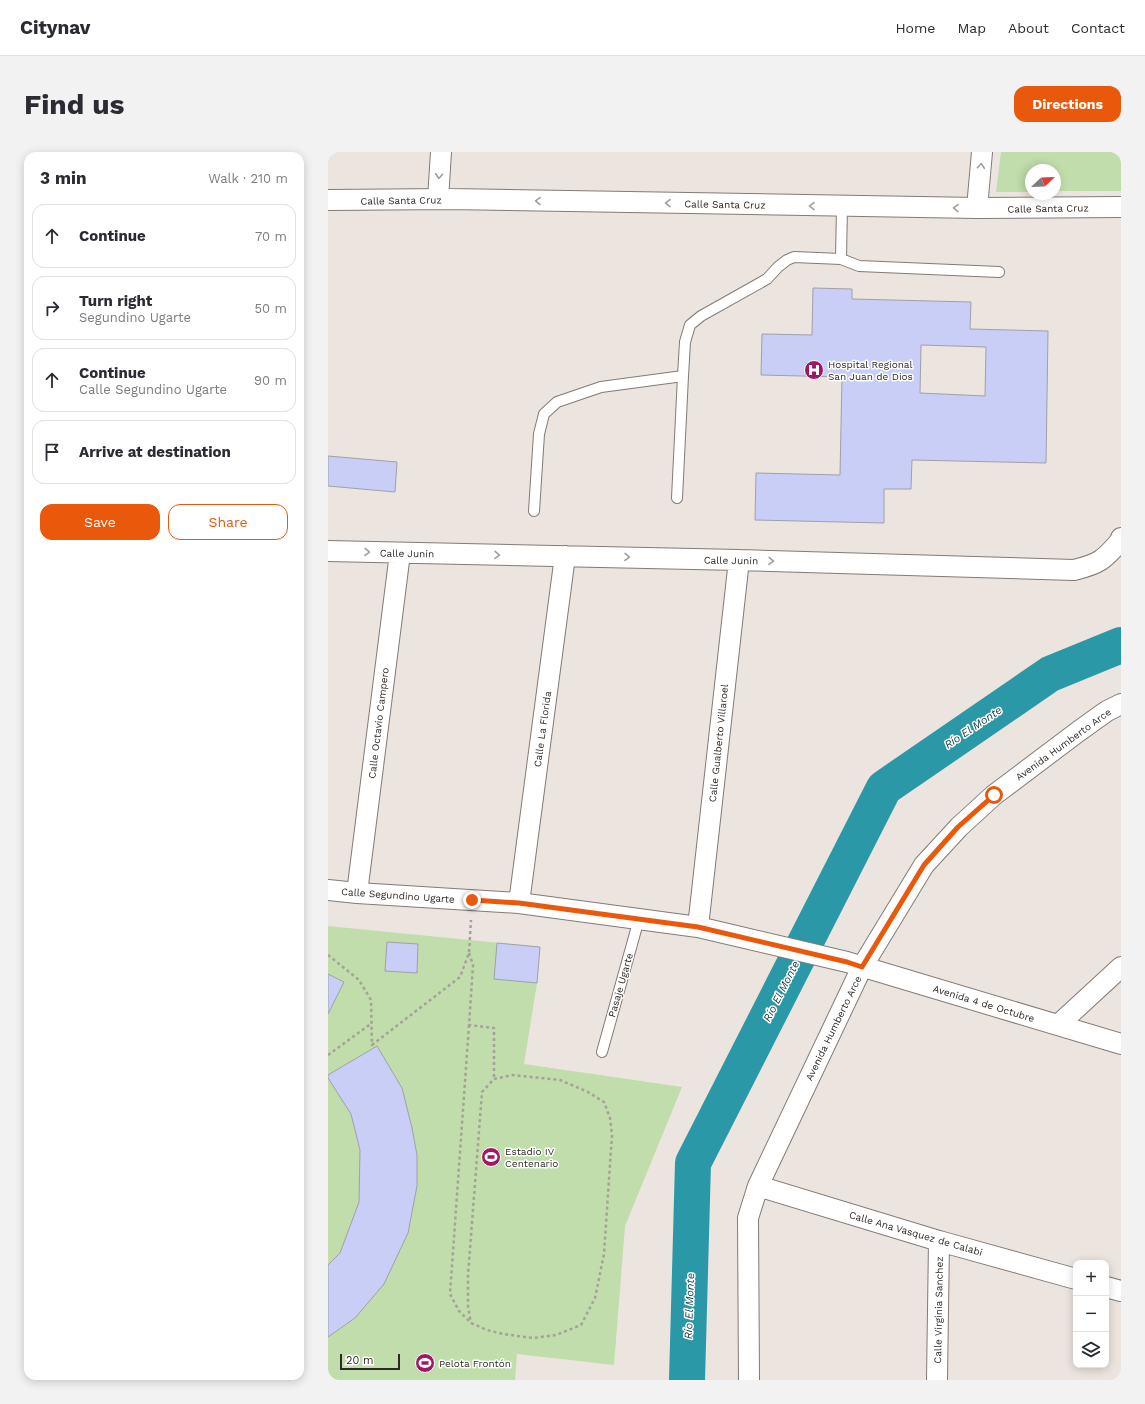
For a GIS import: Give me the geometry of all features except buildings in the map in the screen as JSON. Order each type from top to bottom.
[{"type":"street","points":[[438,199],[441,152]]},
{"type":"street","points":[[977,208],[982,152]]},
{"type":"street","name":"Calle Santa Cruz","points":[[328,200],[438,199],[977,208],[1121,207]]},
{"type":"street","name":"Calle Junin","points":[[328,551],[739,560],[1074,570],[1090,566],[1106,557],[1121,539]]},
{"type":"street","name":"Calle Octavio Campero","points":[[357,893],[400,553]]},
{"type":"street","name":"Calle La Florida","points":[[519,903],[565,556]]},
{"type":"street","name":"Calle Gualberto Villaroel","points":[[698,927],[739,560]]},
{"type":"street","name":"Avenida Humberto Arce","points":[[749,1380],[748,1218],[758,1186],[855,965],[924,865],[958,827],[994,795],[1079,731],[1107,711],[1121,704]]},
{"type":"street","name":"Calle Segundino Ugarte","points":[[328,890],[519,903],[698,927],[729,934]]},
{"type":"street","name":"Avenida 4 de Octubre","points":[[729,934],[855,965],[1121,1044]]},
{"type":"street","points":[[1058,1025],[1121,967]]},
{"type":"street","name":"Calle Ana Vasquez de Calabi","points":[[758,1186],[939,1241],[1073,1278]]},
{"type":"street","name":"Calle Virginia Sanchez","points":[[937,1380],[939,1241]]},
{"type":"street","points":[[1109,1288],[1121,1291]]},
{"type":"lane","points":[[841,259],[842,206]]},
{"type":"lane","points":[[677,498],[685,342],[690,325],[701,316],[767,279],[778,267],[794,257],[841,259],[859,266],[999,272]]},
{"type":"lane","points":[[534,511],[539,434],[544,414],[556,402],[601,387],[683,376]]},
{"type":"lane","name":"Pasaje Ugarte","points":[[602,1052],[639,919]]},
{"type":"path","points":[[328,955],[358,980],[372,1000],[372,1045],[460,977],[469,952],[472,900]]},
{"type":"path","points":[[469,952],[473,965],[450,1294],[459,1311],[471,1323],[487,1330],[503,1334],[533,1338],[556,1335],[581,1325],[595,1298],[604,1254],[612,1135],[610,1118],[604,1102],[588,1092],[560,1080],[512,1075],[494,1079],[482,1092],[468,1275],[468,1307],[471,1323]]},
{"type":"path","points":[[328,1055],[372,1023]]},
{"type":"path","points":[[469,1025],[494,1028],[494,1079]]},
{"type":"green space","points":[[1001,152],[1121,152],[1121,191],[1061,191],[1061,164],[1025,164],[1025,192],[996,192]]},
{"type":"green space","name":"Estadio IV Centenario","points":[[328,926],[540,947],[537,983],[524,1064],[682,1087],[625,1226],[614,1365],[517,1354],[515,1380],[328,1380]]},
{"type":"waterway","name":"Río El Monte","points":[[687,1380],[693,1163],[884,788],[1050,674],[1121,645]]},
{"type":"place","name":"Hospital Regional San Juan de Dios","points":[[814,370]]},
{"type":"place","name":"Estadio IV Centenario","points":[[491,1157]]},
{"type":"place","name":"Pelota Frontón","points":[[425,1363]]},
{"type":"route","points":[[472,900],[519,903],[698,927],[847,962],[862,967],[924,865],[958,827],[994,795]]}]
